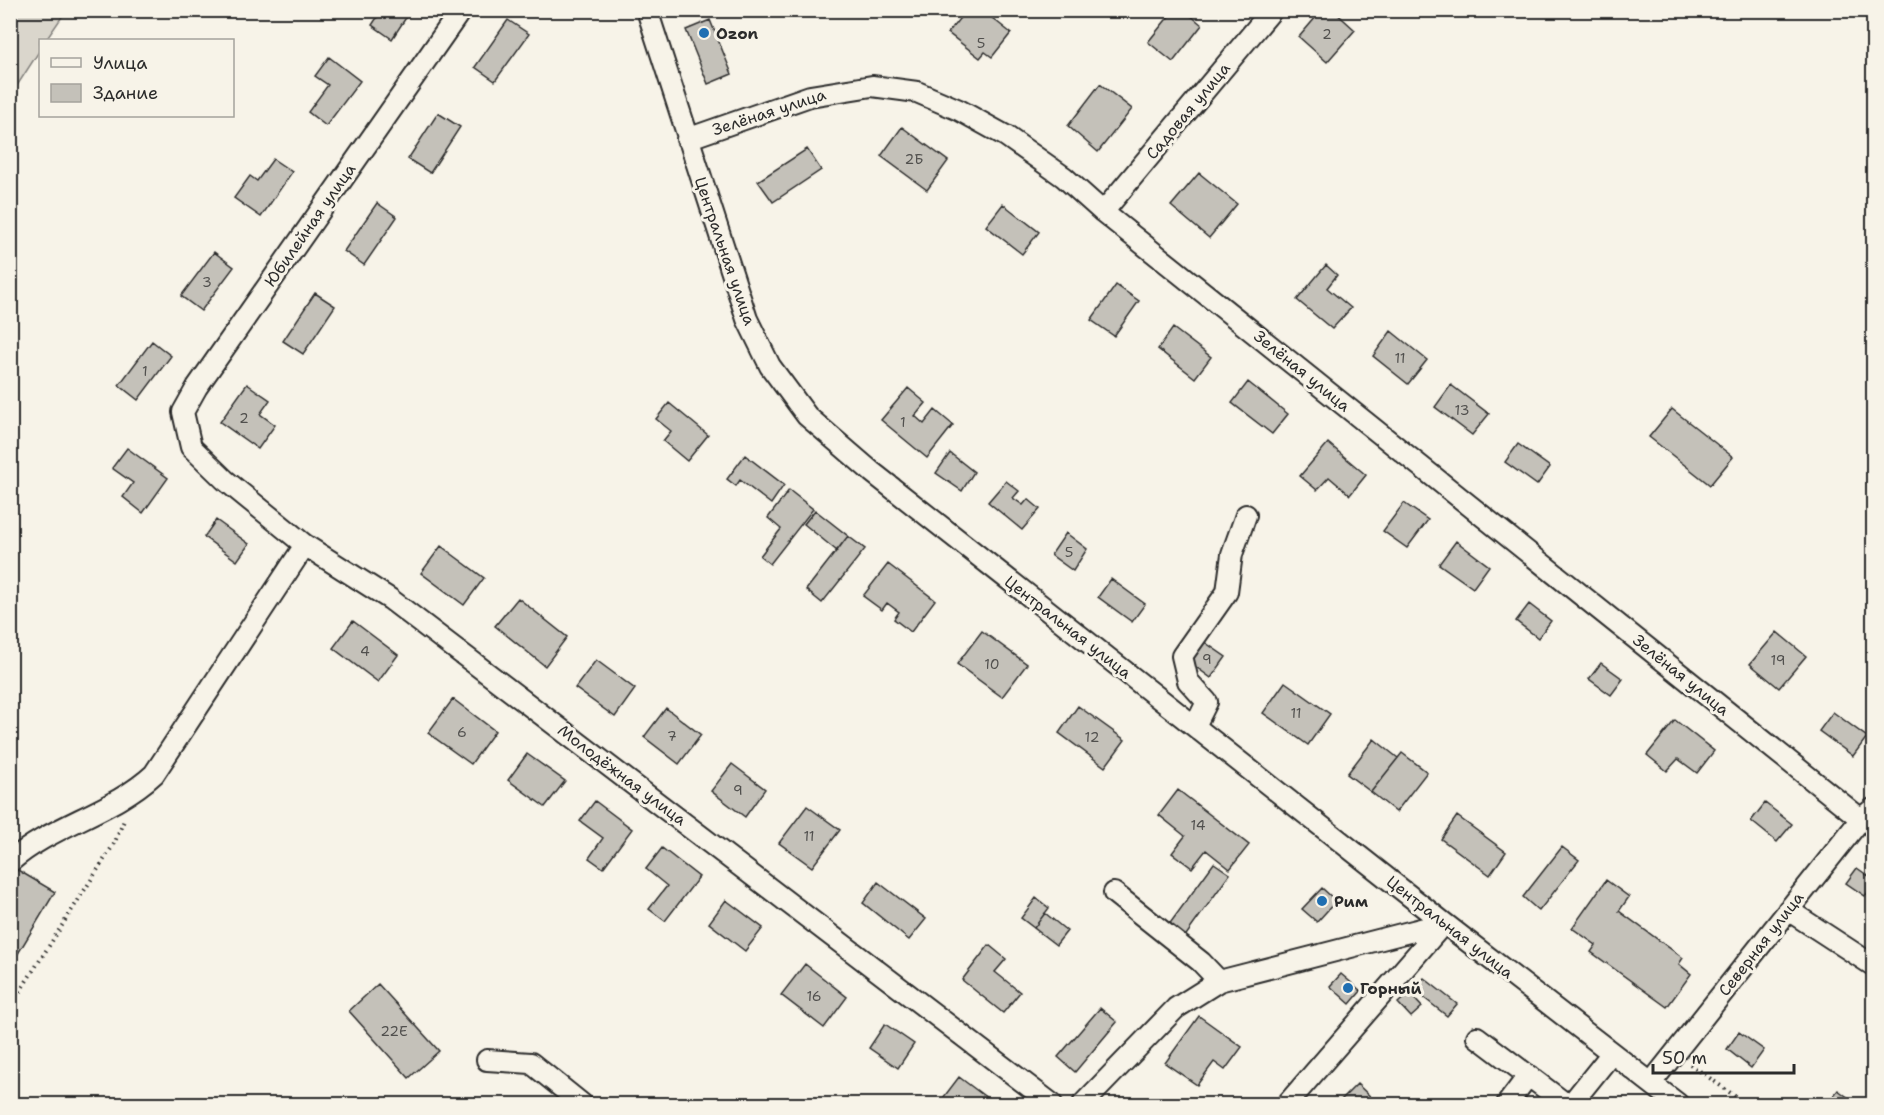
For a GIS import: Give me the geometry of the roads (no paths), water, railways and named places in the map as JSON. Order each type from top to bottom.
[{"type":"street","name":"Юбилейная улица","points":[[191,447],[183,412],[197,387],[461,10]]},
{"type":"street","name":"Центральная улица","points":[[647,10],[747,319],[770,366],[807,416],[920,511],[1678,1104]]},
{"type":"street","name":"Садовая улица","points":[[1104,212],[1272,10]]},
{"type":"street","name":"Зелёная улица","points":[[687,139],[810,96],[872,86],[917,92],[959,110],[1006,136],[1064,177],[1104,212],[1867,813]]},
{"type":"street","name":"Молодёжная улица","points":[[191,447],[225,480],[305,545],[390,599],[1053,1104]]},
{"type":"street","points":[[1197,722],[1207,702],[1188,681],[1182,656],[1227,592],[1232,554],[1246,515]]},
{"type":"street","points":[[10,862],[25,849],[138,789],[154,774],[305,545]]},
{"type":"street","name":"Северная улица","points":[[1651,1083],[1867,813]]},
{"type":"street","points":[[1114,893],[1201,962],[1219,981]]},
{"type":"street","points":[[1788,910],[1874,966]]},
{"type":"street","points":[[1083,1104],[1176,1008],[1219,981],[1444,923]]},
{"type":"street","points":[[1287,1104],[1444,923]]},
{"type":"street","points":[[1476,1037],[1566,1104]]},
{"type":"street","points":[[1571,1104],[1612,1053]]},
{"type":"street","points":[[487,1060],[531,1063],[582,1104]]},
{"type":"street","points":[[1507,1104],[1528,1076]]},
{"type":"place","name":"Ozon","points":[[704,33]]},
{"type":"place","name":"Рим","points":[[1322,901]]},
{"type":"place","name":"Горный","points":[[1348,988]]}]
